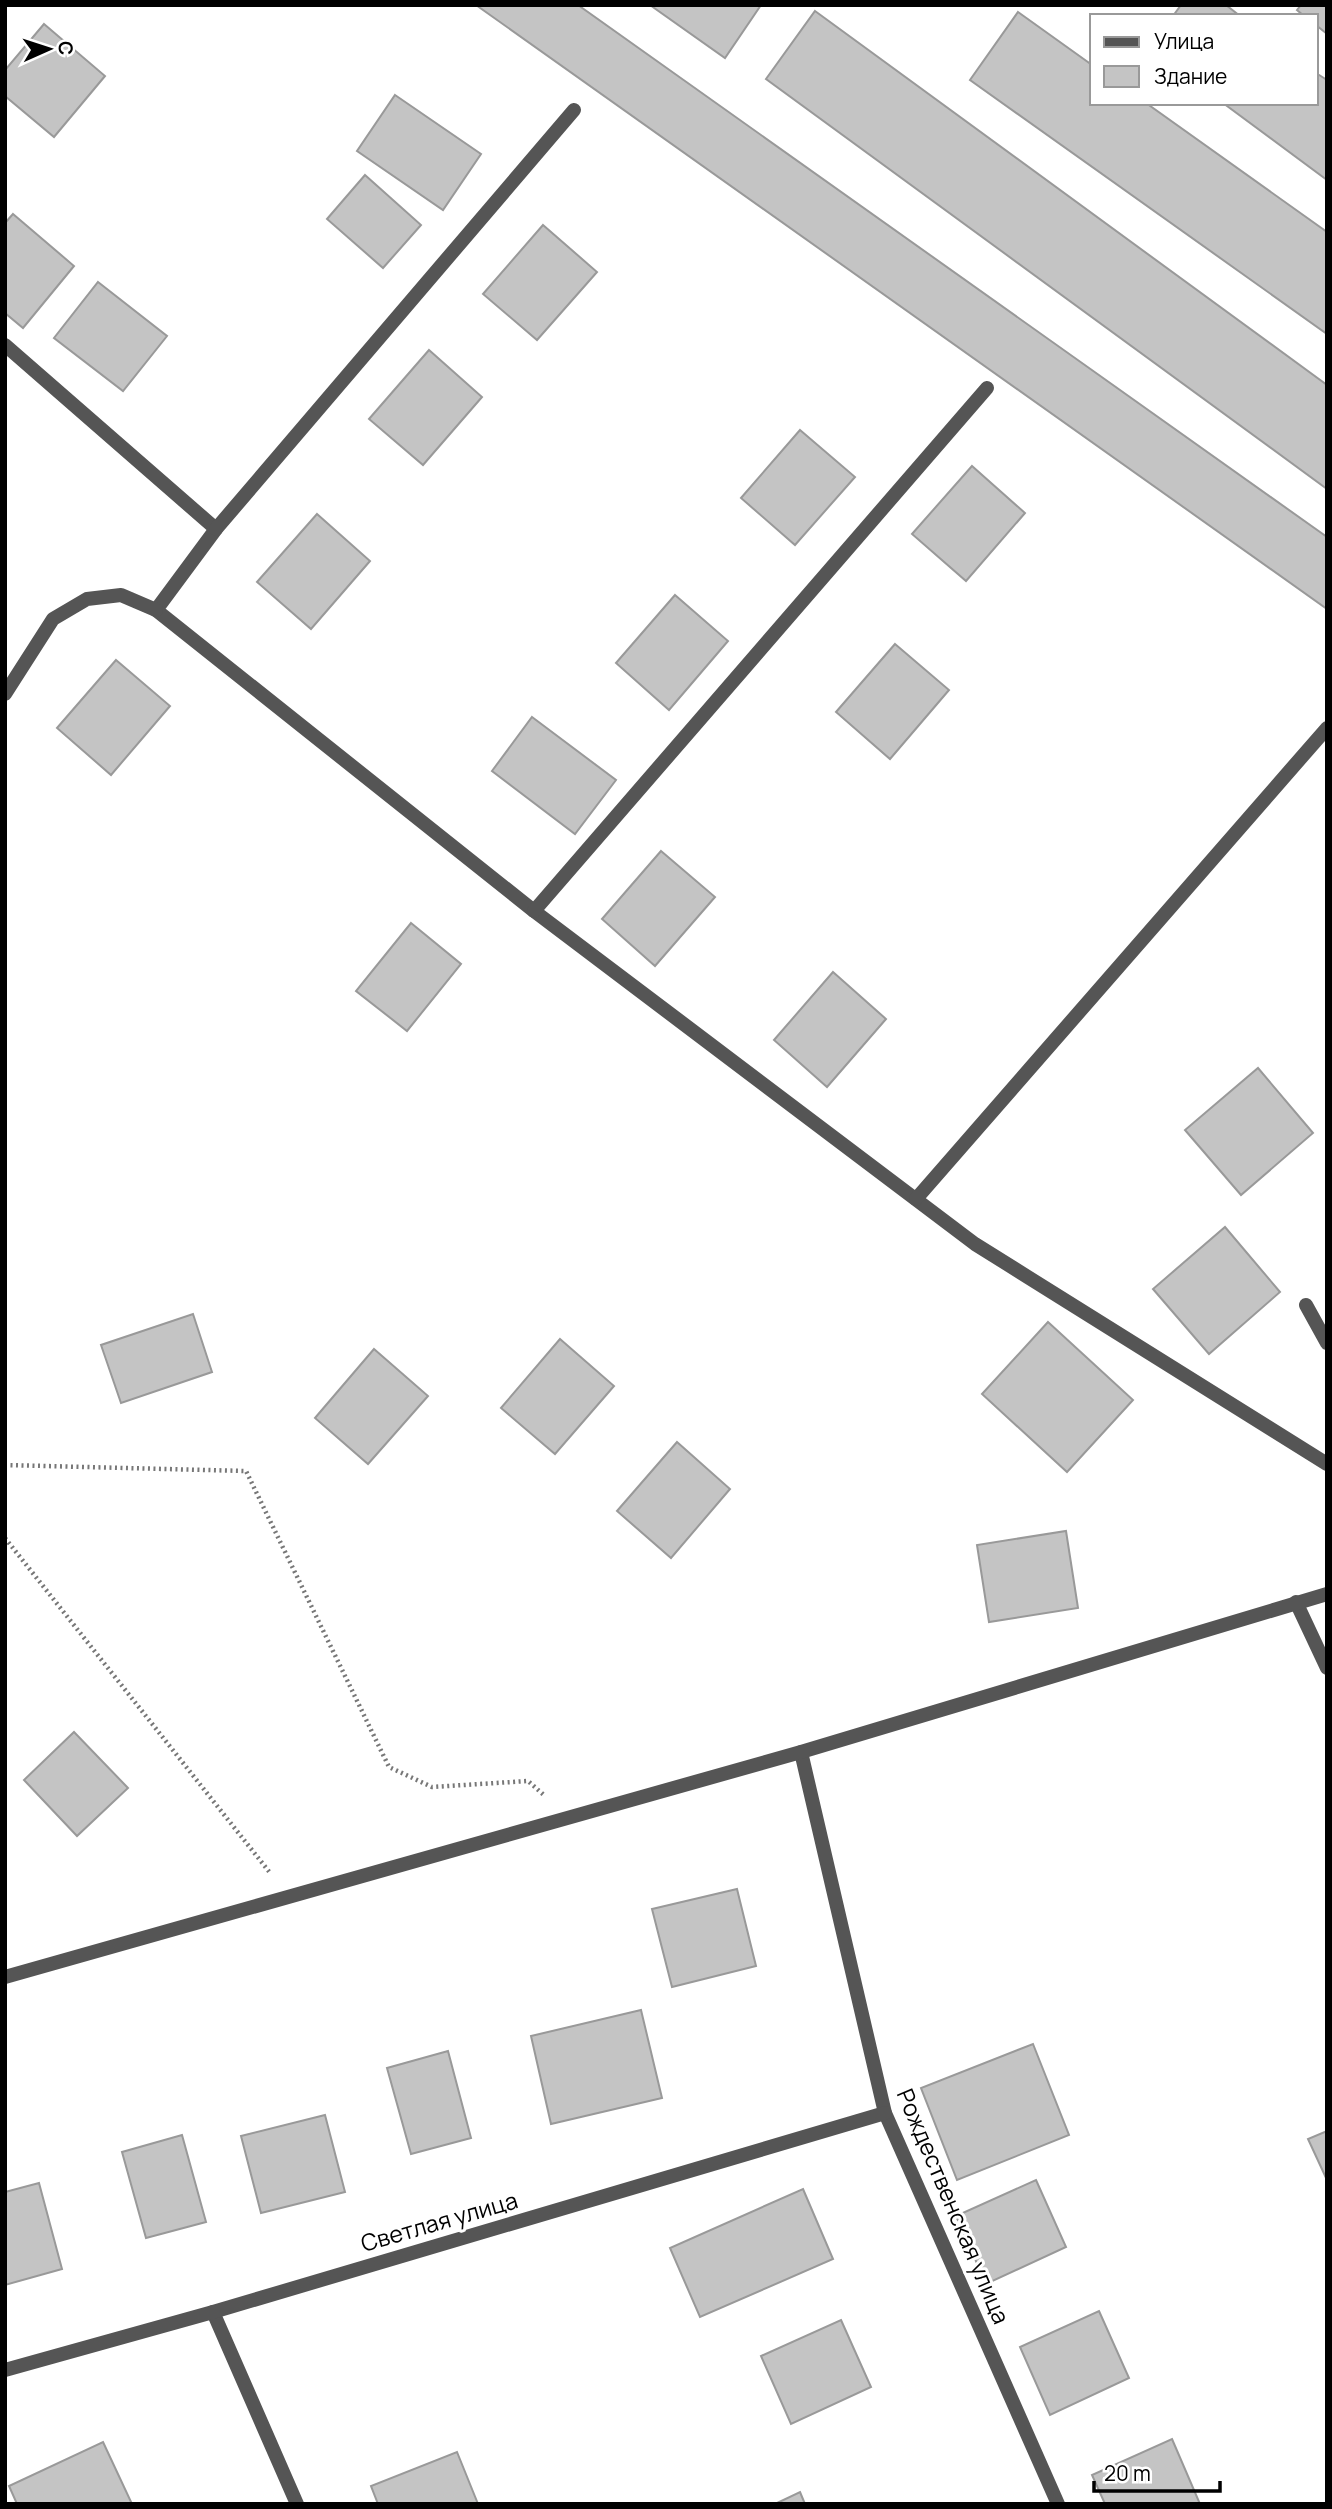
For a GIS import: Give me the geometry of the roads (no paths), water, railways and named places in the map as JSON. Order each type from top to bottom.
[{"type":"street","points":[[156,610],[216,529],[574,110]]},
{"type":"street","points":[[5,345],[216,529]]},
{"type":"street","points":[[534,911],[987,388]]},
{"type":"street","points":[[5,694],[54,619],[87,599],[121,595],[156,610],[534,911],[975,1244],[1327,1464]]},
{"type":"street","points":[[916,1199],[1327,728]]},
{"type":"street","points":[[1306,1305],[1327,1343]]},
{"type":"street","points":[[5,1977],[801,1752],[1327,1594]]},
{"type":"street","points":[[1296,1602],[1327,1668]]},
{"type":"street","name":"Рождественская улица","points":[[801,1752],[885,2113],[1058,2504]]},
{"type":"street","name":"Светлая улица","points":[[5,2370],[213,2312],[885,2113]]},
{"type":"street","points":[[213,2312],[297,2504]]}]
